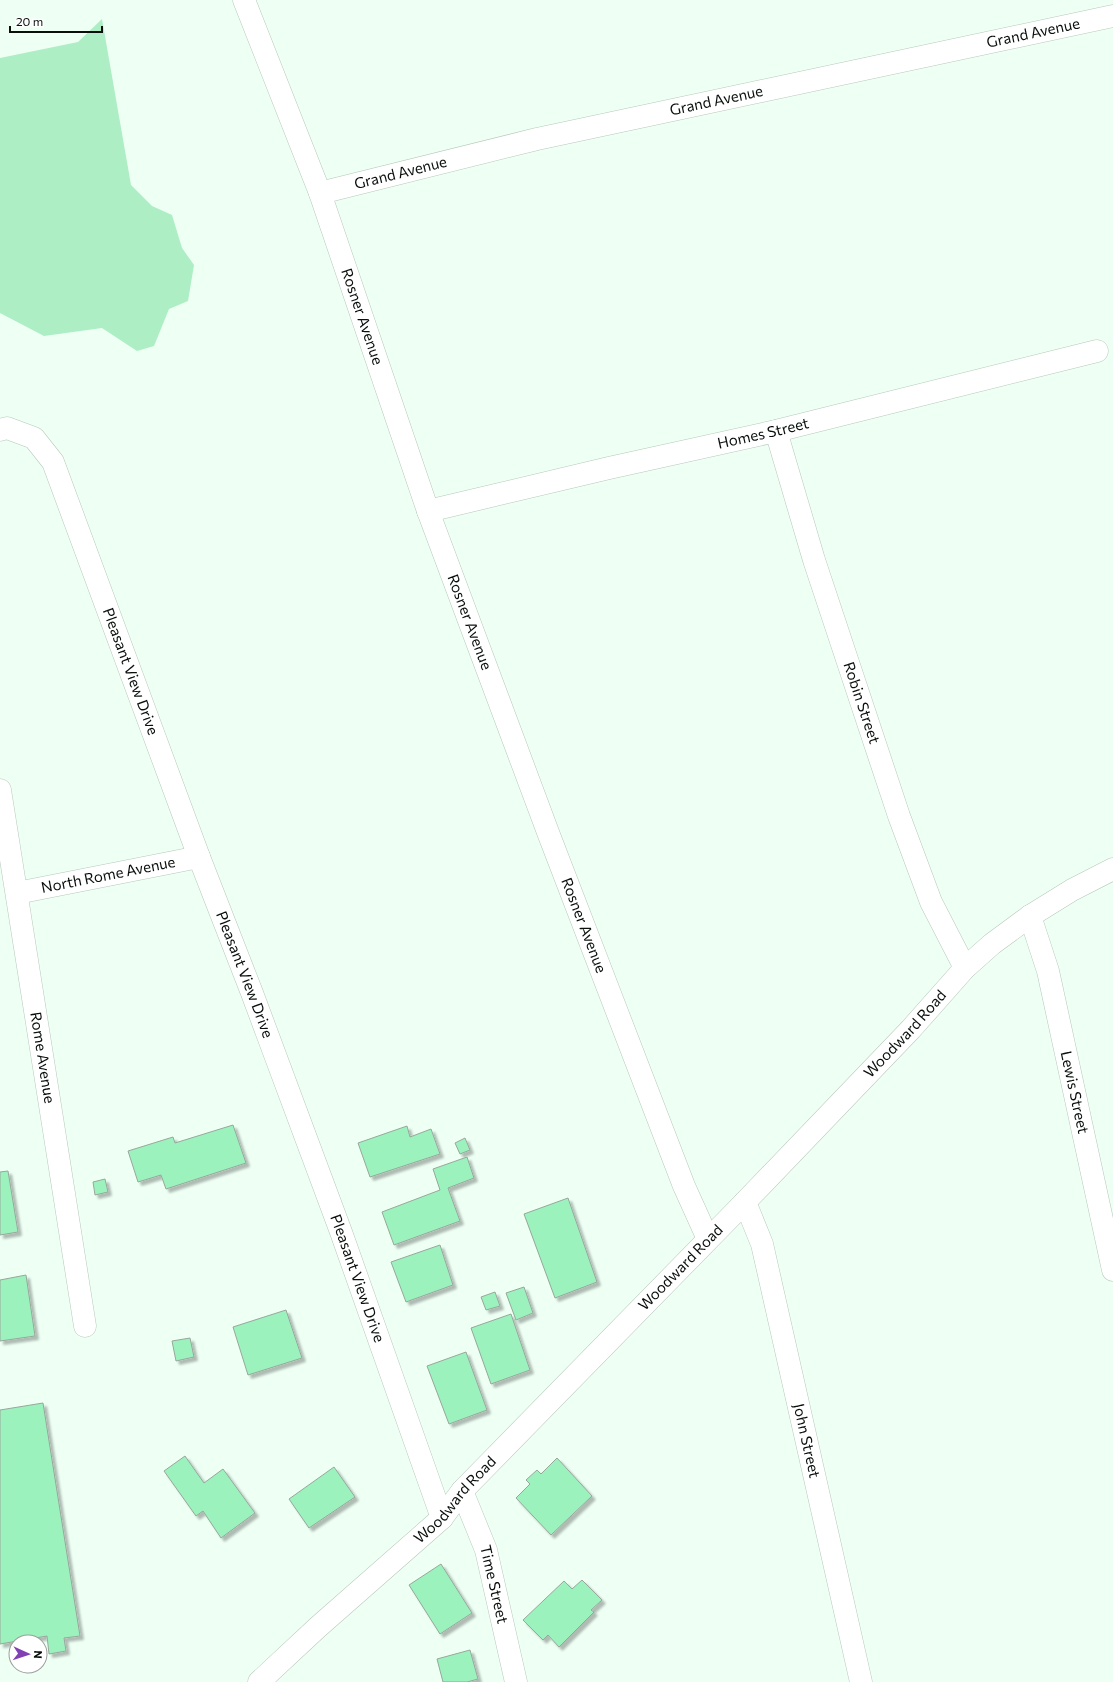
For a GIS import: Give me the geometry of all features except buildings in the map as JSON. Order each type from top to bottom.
[{"type":"street","name":"Rosner Avenue","points":[[244,0],[320,193],[428,511],[549,835],[678,1171],[708,1239]]},
{"type":"street","name":"Grand Avenue","points":[[320,193],[537,139],[1113,16]]},
{"type":"street","name":"Homes Street","points":[[428,511],[609,468],[776,431],[1098,351]]},
{"type":"street","name":"Pleasant View Drive","points":[[0,430],[7,428],[34,438],[53,462],[199,858],[252,993],[339,1225],[442,1518]]},
{"type":"street","name":"Robin Street","points":[[776,431],[814,560],[899,816],[931,902],[965,968]]},
{"type":"street","name":"Rome Avenue","points":[[0,790],[18,893],[85,1326]]},
{"type":"street","name":"North Rome Avenue","points":[[18,893],[199,858]]},
{"type":"street","name":"Woodward Road","points":[[260,1682],[318,1627],[442,1518],[462,1491],[912,1029],[965,968],[992,944],[1030,916],[1072,890],[1113,869]]},
{"type":"street","name":"Lewis Street","points":[[1030,916],[1048,971],[1113,1270]]},
{"type":"street","name":"John Street","points":[[745,1202],[762,1244],[861,1682]]},
{"type":"street","name":"Time Street","points":[[462,1491],[486,1550],[516,1682]]},
{"type":"green space","points":[[102,19],[131,185],[152,206],[172,215],[182,248],[194,265],[188,301],[169,309],[154,346],[137,351],[102,328],[44,336],[0,313],[0,58],[78,42]]}]
